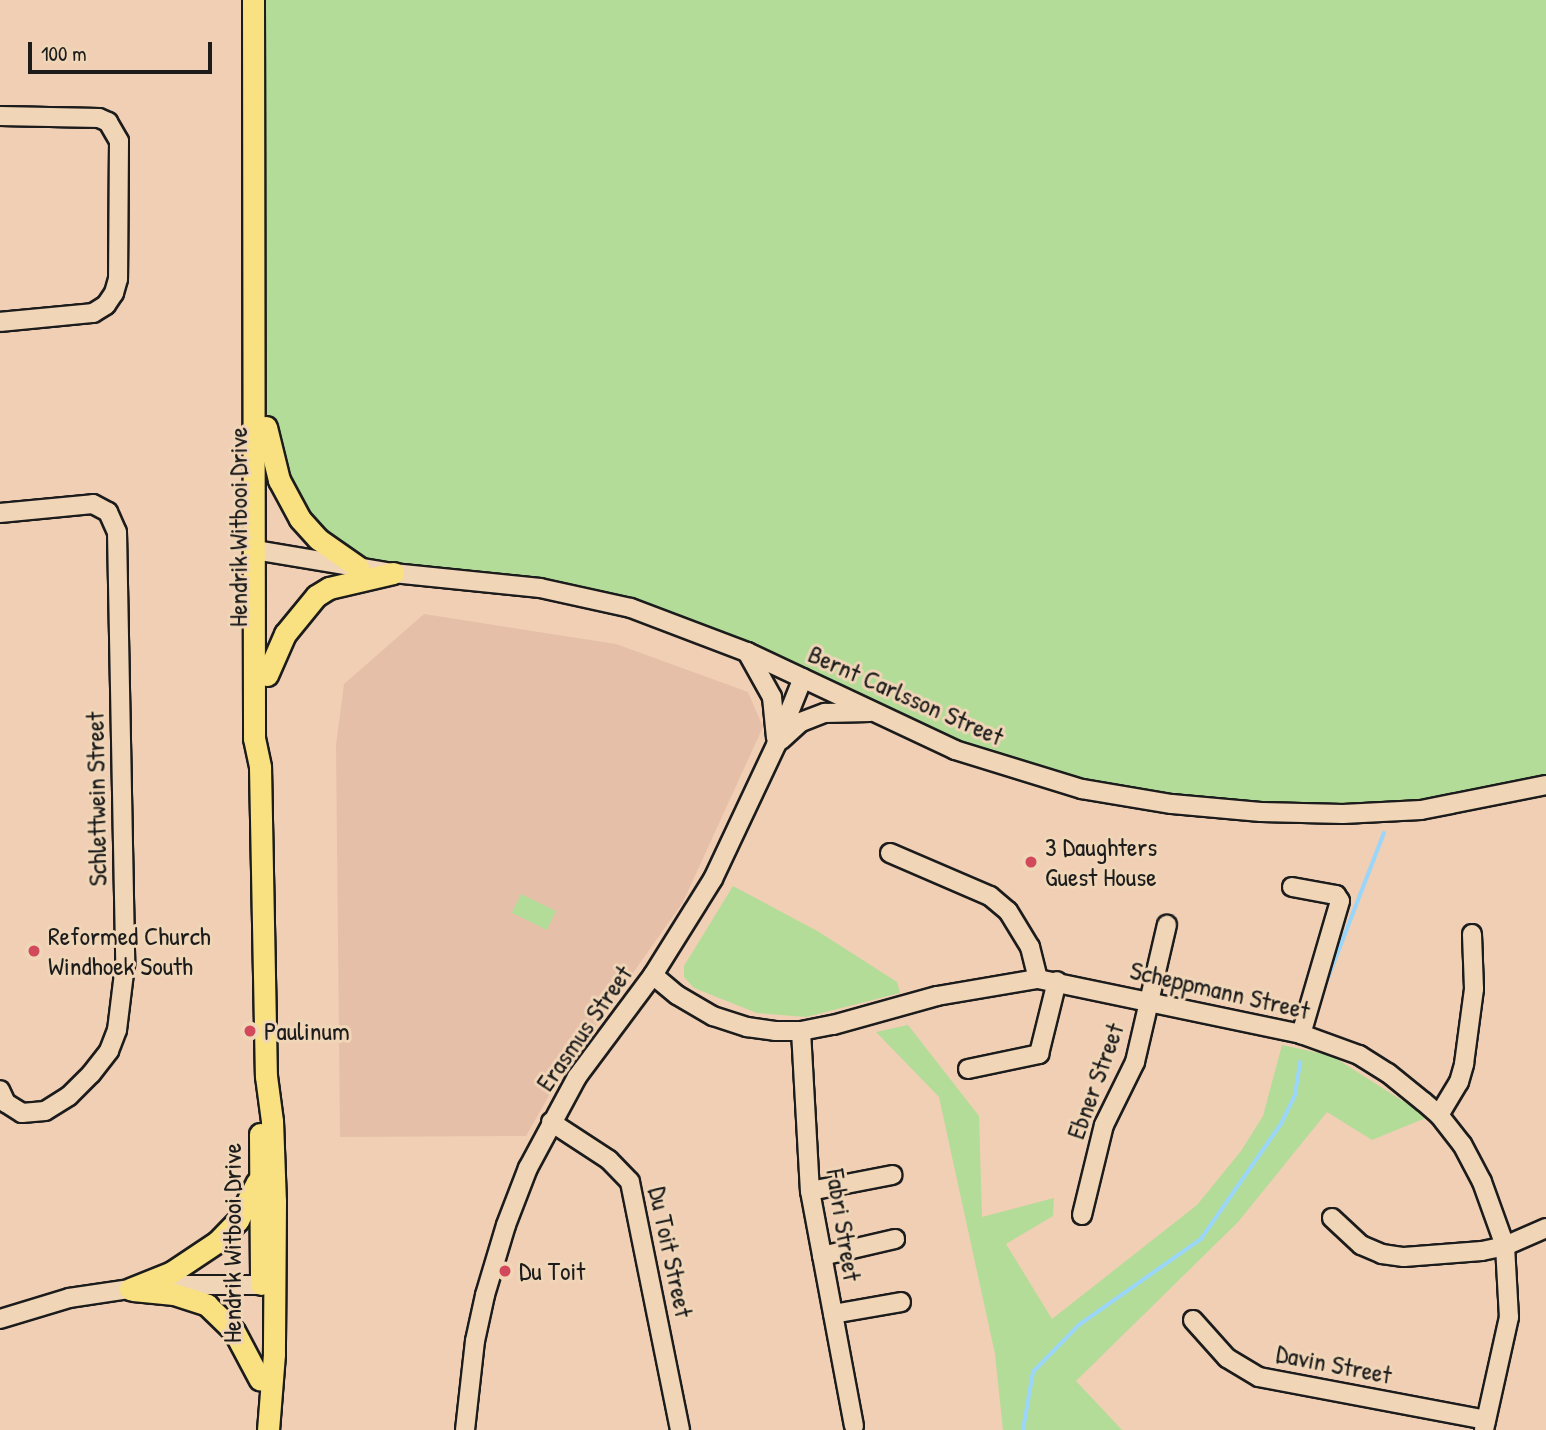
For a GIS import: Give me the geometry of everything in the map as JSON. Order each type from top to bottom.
[{"type":"main road","name":"Hendrik Witbooi Drive","points":[[253,0],[254,287],[251,314],[267,675],[266,739],[260,767]]},
{"type":"main road","name":"Hendrik Witbooi Drive","points":[[254,287],[260,313],[266,427],[254,738],[260,767],[266,1076],[272,1121],[268,1430]]},
{"type":"main road","points":[[266,427],[279,480],[289,502],[318,539],[358,567]]},
{"type":"main road","points":[[267,675],[285,634],[316,596],[329,588],[393,573]]},
{"type":"main road","name":"Hendrik Witbooi Drive","points":[[266,1076],[260,1120],[259,1178],[268,1285],[260,1380],[268,1408]]},
{"type":"main road","points":[[130,1289],[184,1265],[217,1242],[238,1220],[259,1178]]},
{"type":"main road","points":[[130,1289],[174,1294],[207,1305],[234,1331],[260,1380]]},
{"type":"street","points":[[0,116],[99,118],[108,122],[119,141],[118,279],[114,293],[106,305],[93,313],[0,322]]},
{"type":"street","name":"Schlettwein Street","points":[[0,513],[93,504],[108,512],[117,532],[125,965],[117,1030],[109,1051],[91,1074],[69,1096],[45,1111],[22,1113],[6,1103],[0,1090]]},
{"type":"street","name":"Bernt Carlsson Street","points":[[262,552],[393,573],[581,594],[631,608],[747,652],[955,750],[1019,772],[1082,789],[1171,804],[1261,812],[1343,814],[1421,810],[1546,785]]},
{"type":"street","points":[[747,652],[772,697],[777,720],[776,745]]},
{"type":"street","name":"Erasmus Street","points":[[465,1430],[475,1341],[485,1295],[516,1196],[551,1122],[596,1049],[653,975],[713,879],[776,745],[803,678]]},
{"type":"street","points":[[776,745],[796,726],[825,713],[877,713]]},
{"type":"street","points":[[890,853],[990,896],[1007,911],[1030,947],[1038,979]]},
{"type":"street","points":[[1292,887],[1336,895],[1340,901],[1301,1034]]},
{"type":"street","name":"Ebner Street","points":[[1082,1215],[1104,1125],[1130,1076],[1167,925]]},
{"type":"street","points":[[1439,1115],[1459,1082],[1464,1065],[1475,989],[1472,934]]},
{"type":"street","name":"Scheppmann Street","points":[[653,975],[677,995],[721,1020],[747,1027],[801,1031],[937,996],[1038,979],[1301,1034],[1359,1055],[1388,1073],[1439,1115],[1462,1144],[1482,1182],[1505,1246],[1509,1317],[1485,1425]]},
{"type":"street","points":[[968,1069],[1040,1054],[1057,981]]},
{"type":"street","name":"Fabri Street","points":[[801,1031],[810,1191],[853,1426]]},
{"type":"street","name":"Du Toit Street","points":[[551,1122],[609,1160],[630,1182],[680,1430]]},
{"type":"street","points":[[810,1191],[892,1175]]},
{"type":"street","points":[[1332,1218],[1351,1239],[1382,1254],[1433,1256],[1505,1246],[1546,1227]]},
{"type":"street","points":[[822,1256],[895,1239]]},
{"type":"street","points":[[0,1319],[69,1298],[130,1289],[173,1285],[268,1285]]},
{"type":"street","points":[[833,1314],[901,1302]]},
{"type":"street","name":"Davin Street","points":[[1193,1320],[1227,1358],[1259,1377],[1485,1425]]},
{"type":"shaded area","points":[[424,614],[616,644],[748,692],[763,727],[683,902],[559,1078],[526,1136],[340,1137],[336,745],[344,684]]},
{"type":"green space","points":[[253,0],[1546,0],[1546,785],[1421,810],[1261,812],[1019,772],[631,608],[358,567],[300,519],[266,427],[260,313]]},
{"type":"green space","points":[[733,886],[819,932],[897,982],[900,993],[806,1017],[757,1013],[694,988],[684,977],[684,966]]},
{"type":"green space","points":[[521,894],[556,911],[547,930],[512,913]]},
{"type":"green space","points":[[908,1025],[979,1116],[982,1217],[1054,1198],[1053,1216],[1006,1244],[1052,1319],[1197,1205],[1241,1151],[1263,1116],[1282,1045],[1332,1056],[1428,1117],[1372,1140],[1327,1112],[1238,1222],[1076,1381],[1122,1430],[1003,1430],[995,1354],[939,1097],[876,1032]]},
{"type":"waterway","points":[[1323,991],[1384,833]]},
{"type":"waterway","points":[[1023,1430],[1033,1372],[1079,1325],[1201,1239],[1281,1124],[1295,1095],[1300,1062]]},
{"type":"place","name":"3 Daughters Guest House","points":[[1031,862]]},
{"type":"place","name":"Reformed Church Windhoek South","points":[[34,951]]},
{"type":"place","name":"Paulinum","points":[[250,1031]]},
{"type":"place","name":"Du Toit","points":[[505,1271]]}]
